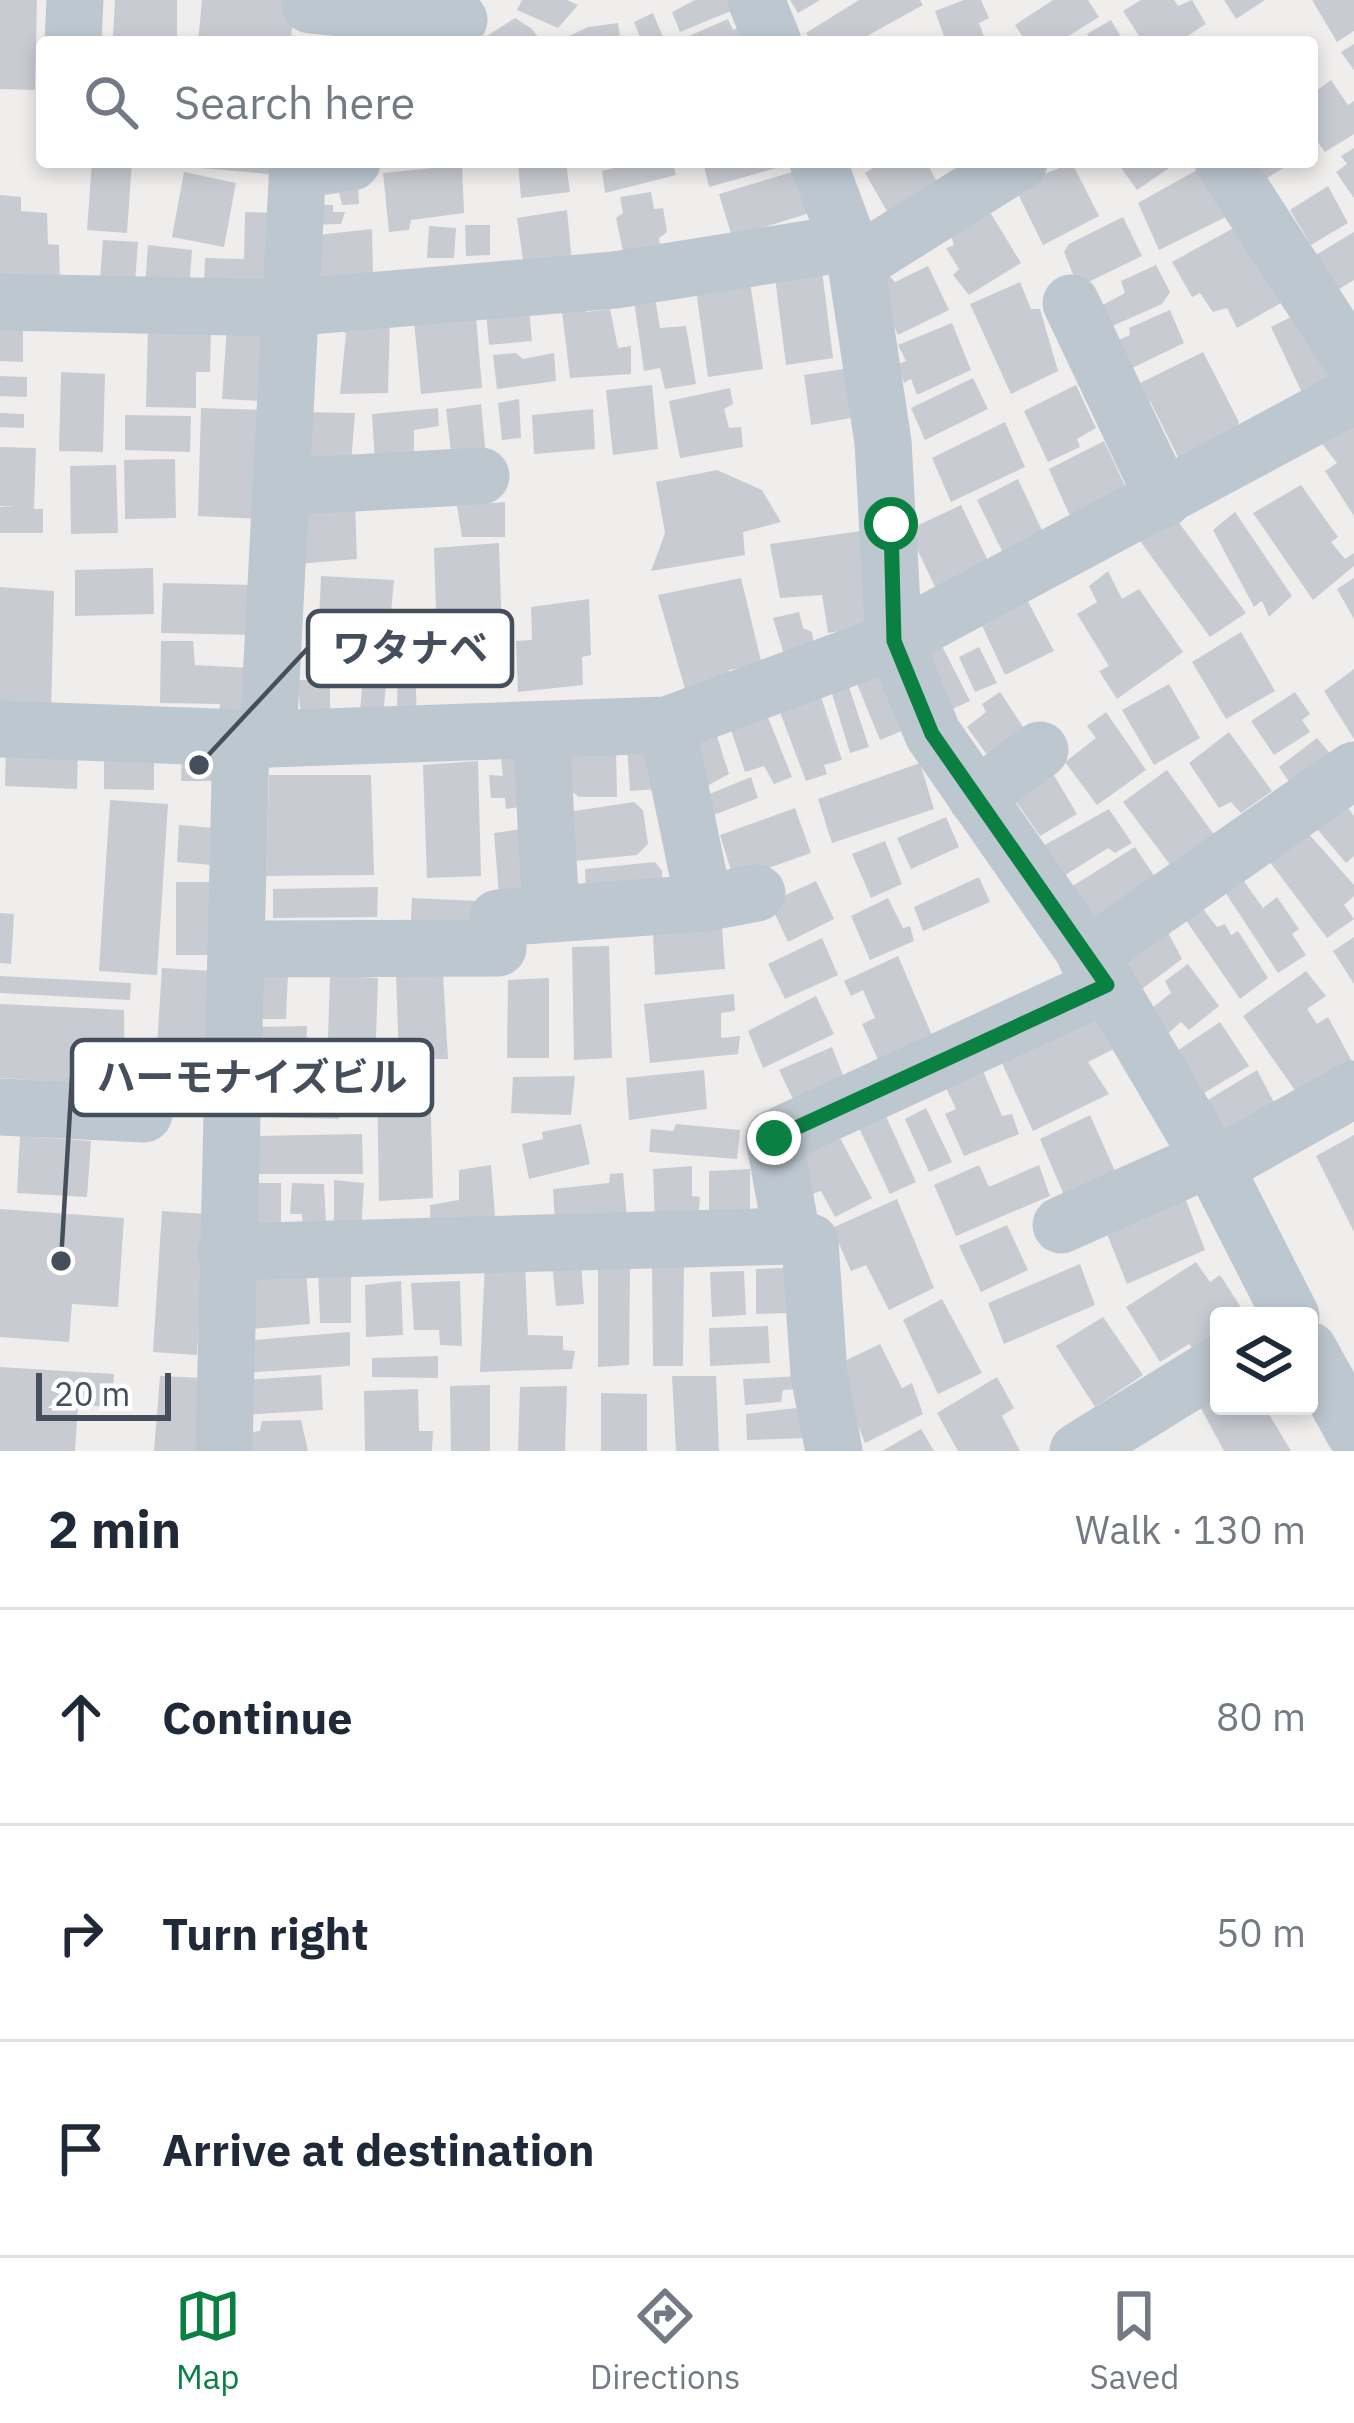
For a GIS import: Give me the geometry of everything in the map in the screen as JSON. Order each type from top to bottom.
[{"type":"street","points":[[73,36],[75,0]]},
{"type":"street","points":[[756,0],[771,36]]},
{"type":"street","points":[[309,16],[459,20]]},
{"type":"street","points":[[224,1451],[237,949],[282,488],[286,308],[315,168]]},
{"type":"street","points":[[820,168],[851,253],[884,442],[894,641],[932,734],[1096,971],[1212,1163],[1286,1307]]},
{"type":"street","points":[[0,302],[286,308],[615,280],[851,253],[1008,168]]},
{"type":"street","points":[[1227,168],[1354,364]]},
{"type":"street","points":[[1071,303],[1164,499]]},
{"type":"street","points":[[0,729],[254,740],[667,725],[894,641],[1354,395]]},
{"type":"street","points":[[282,488],[481,476]]},
{"type":"street","points":[[237,949],[498,948],[498,918],[730,898],[667,725]]},
{"type":"street","points":[[542,731],[551,913]]},
{"type":"street","points":[[976,797],[1040,750]]},
{"type":"street","points":[[792,1235],[774,1138],[1096,971],[1354,770]]},
{"type":"street","points":[[1061,1225],[1212,1163],[1354,1089]]},
{"type":"street","points":[[0,1107],[144,1114]]},
{"type":"street","points":[[226,1252],[792,1235],[810,1243],[819,1375],[834,1451]]},
{"type":"street","points":[[1318,1366],[1354,1432]]},
{"type":"street","points":[[1078,1451],[1210,1370]]},
{"type":"building","points":[[0,0],[37,0],[35,90],[0,89]]},
{"type":"building","points":[[115,0],[177,0],[177,36],[113,36]]},
{"type":"building","points":[[202,0],[294,0],[291,36],[199,36]]},
{"type":"building","points":[[522,0],[567,0],[578,5],[558,28],[517,10]]},
{"type":"building","points":[[695,0],[727,0],[731,11],[680,32],[672,12]]},
{"type":"building","points":[[790,0],[820,0],[798,13]]},
{"type":"building","points":[[859,0],[920,0],[923,5],[867,36],[806,33]]},
{"type":"building","points":[[964,0],[981,0],[989,18],[979,23],[984,36],[944,36],[935,11]]},
{"type":"building","points":[[1053,0],[1088,0],[1099,17],[1069,36],[1022,36],[1015,25]]},
{"type":"building","points":[[1141,0],[1174,0],[1178,6],[1192,0],[1206,24],[1187,36],[1139,36],[1123,11]]},
{"type":"building","points":[[1224,0],[1265,0],[1236,19]]},
{"type":"building","points":[[1312,0],[1354,0],[1354,31],[1337,42]]},
{"type":"building","points":[[653,13],[663,36],[640,36],[634,22]]},
{"type":"building","points":[[515,18],[537,36],[487,36]]},
{"type":"building","points":[[728,19],[733,30],[742,26],[746,36],[689,36]]},
{"type":"building","points":[[1111,20],[1120,36],[1088,36]]},
{"type":"building","points":[[618,23],[620,36],[569,36],[588,27]]},
{"type":"building","points":[[1354,44],[1354,70],[1341,52]]},
{"type":"building","points":[[1331,80],[1348,105],[1354,101],[1354,134],[1325,152],[1318,142],[1318,90]]},
{"type":"building","points":[[1354,148],[1354,198],[1336,172],[1347,164],[1341,156]]},
{"type":"building","points":[[92,168],[132,168],[127,233],[87,230]]},
{"type":"building","points":[[200,168],[282,168],[281,175]]},
{"type":"building","points":[[462,168],[464,213],[411,220],[409,230],[389,232],[383,173]]},
{"type":"building","points":[[518,168],[567,168],[570,192],[521,198]]},
{"type":"building","points":[[674,168],[676,175],[605,193],[602,171]]},
{"type":"building","points":[[704,168],[776,168],[709,187]]},
{"type":"building","points":[[873,168],[929,168],[940,187],[891,218],[865,173]]},
{"type":"building","points":[[1059,168],[1075,168],[1099,216],[1043,245],[1014,186]]},
{"type":"building","points":[[1121,168],[1169,168],[1137,190]]},
{"type":"building","points":[[1205,168],[1228,216],[1159,250],[1138,203]]},
{"type":"building","points":[[1258,168],[1283,168],[1265,179]]},
{"type":"building","points":[[799,170],[813,212],[732,237],[719,194]]},
{"type":"building","points":[[184,172],[236,183],[224,247],[172,237]]},
{"type":"building","points":[[358,176],[359,204],[342,205],[339,193],[310,197]]},
{"type":"building","points":[[1328,186],[1348,223],[1311,245],[1290,210]]},
{"type":"building","points":[[651,192],[654,209],[663,208],[667,232],[659,238],[661,251],[624,256],[616,218],[623,213],[620,197]]},
{"type":"building","points":[[0,195],[21,197],[21,211],[47,213],[48,244],[59,245],[60,282],[0,279]]},
{"type":"building","points":[[309,205],[333,205],[333,212],[345,212],[341,224],[308,225]]},
{"type":"building","points":[[567,210],[572,262],[524,267],[517,218]]},
{"type":"building","points":[[245,212],[275,213],[274,286],[204,284],[205,258],[244,259]]},
{"type":"building","points":[[990,212],[1021,263],[969,295],[953,275],[959,269],[946,248],[954,245],[951,236]]},
{"type":"building","points":[[1123,217],[1142,256],[1078,287],[1064,252],[1069,244]]},
{"type":"building","points":[[465,225],[490,225],[490,255],[466,256]]},
{"type":"building","points":[[429,226],[456,228],[454,258],[427,258]]},
{"type":"building","points":[[1237,226],[1281,303],[1237,328],[1227,308],[1213,312],[1200,293],[1192,297],[1172,262]]},
{"type":"building","points":[[372,229],[373,277],[311,282],[308,236]]},
{"type":"building","points":[[1354,232],[1354,280],[1336,291],[1314,256]]},
{"type":"building","points":[[103,240],[138,242],[134,295],[99,292]]},
{"type":"building","points":[[148,245],[192,250],[189,291],[145,286]]},
{"type":"building","points":[[1156,265],[1170,292],[1162,304],[1108,328],[1099,307],[1125,293],[1121,281]]},
{"type":"building","points":[[928,266],[949,310],[898,335],[875,282],[885,271],[895,282]]},
{"type":"building","points":[[822,271],[833,358],[786,365],[775,277]]},
{"type":"building","points":[[749,275],[763,369],[708,377],[695,283]]},
{"type":"building","points":[[1020,282],[1031,309],[1040,309],[1058,371],[1011,394],[970,304]]},
{"type":"building","points":[[655,298],[660,328],[686,326],[696,384],[665,389],[660,368],[644,371],[634,301]]},
{"type":"building","points":[[485,301],[529,310],[532,341],[489,345]]},
{"type":"building","points":[[581,304],[586,312],[610,309],[618,348],[631,346],[631,374],[570,378],[562,312]]},
{"type":"building","points":[[475,305],[482,388],[421,394],[413,311]]},
{"type":"building","points":[[1170,310],[1184,343],[1128,370],[1116,341],[1130,335],[1129,328]]},
{"type":"building","points":[[1295,315],[1339,380],[1304,397],[1271,327]]},
{"type":"building","points":[[390,317],[388,393],[340,394],[346,333],[336,330]]},
{"type":"building","points":[[0,320],[23,321],[23,362],[0,361]]},
{"type":"building","points":[[952,323],[971,370],[917,395],[911,379],[904,383],[898,364],[906,361],[898,345]]},
{"type":"building","points":[[227,326],[266,328],[261,401],[222,399]]},
{"type":"building","points":[[148,328],[211,329],[210,372],[196,372],[196,408],[146,407]]},
{"type":"building","points":[[1203,352],[1239,422],[1232,434],[1180,461],[1150,401],[1139,405],[1132,387]]},
{"type":"building","points":[[516,353],[523,359],[554,353],[556,381],[497,389],[493,355]]},
{"type":"building","points":[[850,368],[857,417],[811,425],[804,375]]},
{"type":"building","points":[[61,372],[105,374],[103,452],[59,451]]},
{"type":"building","points":[[0,376],[27,377],[27,397],[0,396]]},
{"type":"building","points":[[973,378],[988,409],[925,440],[911,408]]},
{"type":"building","points":[[652,385],[658,449],[613,455],[606,390]]},
{"type":"building","points":[[1076,385],[1096,428],[1077,439],[1080,447],[1048,462],[1024,411]]},
{"type":"building","points":[[730,388],[733,404],[724,409],[729,428],[741,427],[743,447],[680,458],[669,401]]},
{"type":"building","points":[[519,399],[521,438],[502,440],[498,403]]},
{"type":"building","points":[[481,404],[486,456],[452,461],[446,409]]},
{"type":"building","points":[[201,408],[266,410],[263,519],[198,516]]},
{"type":"building","points":[[438,408],[439,426],[414,430],[414,461],[375,464],[372,414]]},
{"type":"building","points":[[593,409],[595,449],[534,454],[532,415]]},
{"type":"building","points":[[302,412],[355,413],[351,464],[299,469]]},
{"type":"building","points":[[0,413],[24,414],[24,428],[0,427]]},
{"type":"building","points":[[125,415],[191,416],[190,452],[125,450]]},
{"type":"building","points":[[1354,419],[1354,516],[1325,471],[1337,463],[1320,441]]},
{"type":"building","points":[[1005,422],[1025,467],[951,502],[932,458]]},
{"type":"building","points":[[1104,441],[1127,490],[1070,516],[1049,469]]},
{"type":"building","points":[[0,447],[36,448],[34,509],[43,509],[43,533],[0,533],[0,507],[15,506],[0,506]]},
{"type":"building","points":[[175,459],[176,518],[125,519],[124,460]]},
{"type":"building","points":[[116,465],[118,533],[71,534],[70,466]]},
{"type":"building","points":[[717,470],[762,490],[781,522],[743,532],[745,555],[651,571],[665,533],[656,482]]},
{"type":"building","points":[[1018,479],[1047,541],[1006,559],[977,500]]},
{"type":"building","points":[[1301,485],[1338,537],[1331,542],[1345,559],[1354,553],[1354,566],[1313,600],[1253,513]]},
{"type":"building","points":[[355,502],[357,559],[298,564],[293,505]]},
{"type":"building","points":[[505,502],[505,537],[462,537],[457,506]]},
{"type":"building","points":[[961,505],[991,567],[938,593],[908,530]]},
{"type":"building","points":[[1171,512],[1246,613],[1210,637],[1140,541]]},
{"type":"building","points":[[1235,512],[1292,596],[1269,617],[1262,601],[1254,607],[1213,530]]},
{"type":"building","points":[[861,531],[875,625],[828,633],[822,595],[780,598],[770,544]]},
{"type":"building","points":[[499,543],[502,635],[462,634],[462,623],[445,623],[446,611],[436,610],[434,548]]},
{"type":"building","points":[[153,568],[154,614],[75,616],[75,570]]},
{"type":"building","points":[[1108,571],[1122,599],[1139,589],[1183,652],[1117,699],[1099,671],[1109,666],[1077,614],[1097,602],[1089,586]]},
{"type":"building","points":[[321,576],[394,580],[390,623],[319,619]]},
{"type":"building","points":[[741,578],[762,665],[729,670],[729,681],[685,689],[658,595]]},
{"type":"building","points":[[1354,578],[1354,619],[1337,589]]},
{"type":"building","points":[[163,583],[260,585],[258,635],[161,633]]},
{"type":"building","points":[[0,587],[54,591],[51,715],[0,713]]},
{"type":"building","points":[[1025,596],[1054,651],[1005,675],[979,619]]},
{"type":"building","points":[[589,599],[591,655],[582,657],[583,685],[518,692],[516,641],[532,640],[531,607]]},
{"type":"building","points":[[799,612],[803,628],[812,632],[815,651],[786,661],[773,618]]},
{"type":"building","points":[[1241,632],[1275,691],[1226,719],[1192,662]]},
{"type":"building","points":[[310,635],[336,637],[334,666],[307,663]]},
{"type":"building","points":[[398,637],[414,638],[417,719],[397,718]]},
{"type":"building","points":[[161,641],[193,641],[195,665],[252,668],[246,715],[219,715],[220,704],[160,703]]},
{"type":"building","points":[[942,646],[970,701],[939,715],[922,656]]},
{"type":"building","points":[[979,647],[997,683],[975,692],[959,657]]},
{"type":"building","points":[[1354,669],[1354,739],[1324,691]]},
{"type":"building","points":[[882,670],[904,730],[880,740],[853,674]]},
{"type":"building","points":[[363,673],[387,675],[383,716],[360,713]]},
{"type":"building","points":[[846,678],[869,747],[850,753],[830,687]]},
{"type":"building","points":[[297,680],[330,680],[330,715],[301,715]]},
{"type":"building","points":[[1169,684],[1200,738],[1154,765],[1122,710]]},
{"type":"building","points":[[818,688],[842,760],[824,765],[827,774],[806,781],[778,707]]},
{"type":"building","points":[[1000,692],[1029,736],[993,763],[967,727],[986,712],[982,704]]},
{"type":"building","points":[[1295,692],[1310,714],[1302,720],[1310,732],[1274,755],[1251,721]]},
{"type":"building","points":[[765,710],[792,777],[774,784],[764,766],[745,772],[730,727]]},
{"type":"building","points":[[1106,712],[1146,770],[1097,805],[1065,762],[1096,738],[1087,726]]},
{"type":"building","points":[[714,727],[729,774],[705,787],[690,739]]},
{"type":"building","points":[[1229,732],[1272,791],[1241,813],[1231,802],[1219,808],[1189,763]]},
{"type":"building","points":[[1317,738],[1338,763],[1296,792],[1279,767]]},
{"type":"building","points":[[656,742],[657,789],[630,791],[627,745]]},
{"type":"building","points":[[6,743],[78,746],[77,789],[5,786]]},
{"type":"building","points":[[616,747],[617,797],[579,797],[567,788],[566,748]]},
{"type":"building","points":[[104,749],[154,750],[154,790],[104,789]]},
{"type":"building","points":[[182,752],[215,761],[225,781],[181,781]]},
{"type":"building","points":[[501,758],[531,758],[533,805],[506,809],[505,798],[491,798],[489,775],[503,776]]},
{"type":"building","points":[[478,761],[481,876],[427,878],[423,765]]},
{"type":"building","points":[[920,763],[934,809],[832,843],[818,799]]},
{"type":"building","points":[[1049,767],[1077,814],[1040,836],[1010,793]]},
{"type":"building","points":[[1167,770],[1221,844],[1177,874],[1123,802]]},
{"type":"building","points":[[269,775],[371,775],[374,875],[266,876]]},
{"type":"building","points":[[751,777],[758,798],[706,818],[702,797]]},
{"type":"building","points":[[110,800],[168,804],[157,975],[99,971]]},
{"type":"building","points":[[634,802],[643,810],[648,844],[637,855],[575,861],[568,812]]},
{"type":"building","points":[[1345,804],[1354,816],[1354,856],[1346,863],[1317,829]]},
{"type":"building","points":[[795,808],[811,853],[734,880],[720,835]]},
{"type":"building","points":[[1109,809],[1132,843],[1115,853],[1108,848],[1059,879],[1041,847]]},
{"type":"building","points":[[946,817],[959,847],[911,869],[897,838]]},
{"type":"building","points":[[179,825],[214,828],[212,865],[177,862]]},
{"type":"building","points":[[522,829],[531,893],[500,908],[494,833]]},
{"type":"building","points":[[1307,832],[1354,885],[1354,896],[1344,905],[1354,919],[1327,938],[1269,861]]},
{"type":"building","points":[[885,841],[902,884],[871,898],[852,854]]},
{"type":"building","points":[[1135,847],[1155,877],[1093,925],[1071,887]]},
{"type":"building","points":[[655,862],[662,871],[662,888],[586,899],[585,869]]},
{"type":"building","points":[[979,877],[990,902],[923,931],[914,907]]},
{"type":"building","points":[[1243,880],[1263,908],[1277,897],[1299,929],[1292,934],[1306,955],[1278,973],[1225,892]]},
{"type":"building","points":[[816,881],[834,919],[788,942],[773,910],[779,898]]},
{"type":"building","points":[[176,882],[219,882],[219,955],[176,955]]},
{"type":"building","points":[[378,887],[377,917],[273,918],[273,889]]},
{"type":"building","points":[[412,898],[478,901],[479,940],[410,939]]},
{"type":"building","points":[[888,898],[903,928],[910,926],[914,941],[870,960],[851,916]]},
{"type":"building","points":[[1200,905],[1217,927],[1225,924],[1231,935],[1238,931],[1268,978],[1240,999],[1183,916]]},
{"type":"building","points":[[0,913],[14,914],[11,964],[0,963]]},
{"type":"building","points":[[1162,921],[1182,959],[1138,992],[1116,959]]},
{"type":"building","points":[[722,928],[725,969],[655,975],[653,934]]},
{"type":"building","points":[[1354,937],[1354,984],[1333,951]]},
{"type":"building","points":[[822,938],[838,975],[785,999],[768,964]]},
{"type":"building","points":[[609,946],[612,1058],[574,1060],[572,947]]},
{"type":"building","points":[[898,956],[934,1040],[880,1064],[862,1024],[875,1018],[863,990],[851,996],[844,981]]},
{"type":"building","points":[[1188,964],[1219,1006],[1189,1030],[1181,1022],[1165,1036],[1147,1012],[1171,993],[1165,981]]},
{"type":"building","points":[[162,968],[213,971],[205,1097],[154,1093]]},
{"type":"building","points":[[1306,971],[1326,996],[1307,1009],[1317,1024],[1328,1017],[1354,1065],[1301,1099],[1243,1016]]},
{"type":"building","points":[[251,973],[288,974],[286,1019],[252,1019]]},
{"type":"building","points":[[443,974],[448,1059],[399,1059],[396,976]]},
{"type":"building","points":[[330,975],[378,978],[375,1068],[327,1069]]},
{"type":"building","points":[[0,976],[131,983],[130,1000],[0,993]]},
{"type":"building","points":[[549,978],[549,1058],[507,1058],[508,980]]},
{"type":"building","points":[[734,994],[735,1011],[721,1013],[721,1038],[740,1036],[738,1054],[650,1063],[644,1004]]},
{"type":"building","points":[[816,996],[834,1034],[763,1068],[748,1031]]},
{"type":"building","points":[[0,1004],[124,1010],[125,1086],[0,1078]]},
{"type":"building","points":[[1092,1007],[1114,1049],[1088,1062],[1109,1094],[1033,1131],[996,1050]]},
{"type":"building","points":[[1220,1022],[1249,1066],[1204,1093],[1177,1051]]},
{"type":"building","points":[[307,1026],[306,1068],[252,1068],[254,1027]]},
{"type":"building","points":[[832,1047],[846,1083],[796,1105],[779,1070]]},
{"type":"building","points":[[978,1059],[1002,1116],[1012,1114],[1019,1134],[964,1156],[945,1114],[956,1109],[941,1077]]},
{"type":"building","points":[[704,1070],[707,1109],[629,1120],[626,1078]]},
{"type":"building","points":[[1257,1070],[1279,1112],[1227,1139],[1206,1101]]},
{"type":"building","points":[[430,1076],[433,1198],[379,1201],[377,1077]]},
{"type":"building","points":[[575,1076],[571,1115],[511,1113],[513,1077]]},
{"type":"building","points":[[269,1078],[343,1079],[339,1119],[266,1117]]},
{"type":"building","points":[[926,1108],[952,1162],[929,1172],[905,1119]]},
{"type":"building","points":[[885,1114],[916,1182],[890,1194],[859,1128]]},
{"type":"building","points":[[1090,1115],[1118,1178],[1067,1202],[1040,1139]]},
{"type":"building","points":[[581,1124],[590,1164],[529,1179],[522,1144],[543,1139],[542,1132]]},
{"type":"building","points":[[676,1124],[740,1130],[737,1159],[649,1152],[651,1129],[673,1131]]},
{"type":"building","points":[[833,1125],[872,1198],[835,1217],[821,1191],[807,1196],[795,1144]]},
{"type":"building","points":[[362,1134],[363,1174],[250,1174],[249,1136]]},
{"type":"building","points":[[1354,1135],[1354,1232],[1316,1156]]},
{"type":"building","points":[[20,1136],[91,1141],[87,1197],[17,1193]]},
{"type":"building","points":[[491,1165],[496,1228],[431,1235],[430,1205],[459,1200],[459,1170]]},
{"type":"building","points":[[979,1165],[989,1187],[1039,1165],[1050,1196],[956,1236],[934,1185]]},
{"type":"building","points":[[692,1166],[692,1196],[700,1197],[698,1222],[655,1224],[653,1169]]},
{"type":"building","points":[[750,1169],[750,1216],[709,1219],[709,1171]]},
{"type":"building","points":[[623,1173],[628,1228],[555,1224],[553,1189],[609,1183],[610,1174]]},
{"type":"building","points":[[334,1180],[364,1183],[361,1232],[334,1232]]},
{"type":"building","points":[[245,1183],[281,1183],[281,1233],[243,1232]]},
{"type":"building","points":[[292,1183],[324,1184],[326,1222],[303,1232],[302,1214],[290,1214]]},
{"type":"building","points":[[1184,1195],[1205,1250],[1127,1284],[1105,1229]]},
{"type":"building","points":[[897,1199],[934,1288],[889,1310],[866,1265],[851,1271],[832,1228]]},
{"type":"building","points":[[0,1209],[124,1218],[118,1307],[72,1304],[69,1342],[0,1337]]},
{"type":"building","points":[[162,1211],[206,1214],[197,1355],[153,1352]]},
{"type":"building","points":[[1007,1225],[1028,1270],[981,1292],[959,1246]]},
{"type":"building","points":[[581,1260],[584,1304],[556,1306],[552,1262]]},
{"type":"building","points":[[485,1261],[525,1262],[528,1335],[563,1336],[563,1350],[575,1351],[572,1369],[480,1372]]},
{"type":"building","points":[[1196,1262],[1210,1282],[1220,1275],[1241,1307],[1210,1307],[1210,1350],[1198,1355],[1189,1344],[1160,1362],[1126,1307]]},
{"type":"building","points":[[1080,1264],[1095,1305],[1004,1344],[988,1303]]},
{"type":"building","points":[[318,1265],[351,1265],[351,1323],[320,1323]]},
{"type":"building","points":[[684,1265],[683,1366],[653,1366],[652,1266]]},
{"type":"building","points":[[598,1266],[630,1266],[629,1365],[598,1367]]},
{"type":"building","points":[[787,1268],[790,1313],[756,1314],[756,1269]]},
{"type":"building","points":[[306,1270],[310,1324],[251,1329],[247,1276]]},
{"type":"building","points":[[744,1271],[746,1315],[712,1317],[710,1272]]},
{"type":"building","points":[[401,1281],[403,1335],[366,1337],[365,1285]]},
{"type":"building","points":[[460,1281],[462,1346],[440,1345],[439,1330],[414,1330],[411,1283]]},
{"type":"building","points":[[942,1299],[982,1373],[938,1394],[903,1320]]},
{"type":"building","points":[[1103,1317],[1143,1375],[1095,1407],[1056,1346]]},
{"type":"building","points":[[768,1326],[770,1363],[710,1366],[709,1328]]},
{"type":"building","points":[[350,1332],[350,1366],[244,1373],[242,1341]]},
{"type":"building","points":[[880,1344],[902,1388],[912,1383],[923,1414],[865,1443],[834,1366]]},
{"type":"building","points":[[438,1356],[438,1378],[372,1377],[372,1358]]},
{"type":"building","points":[[0,1367],[114,1374],[112,1407],[78,1405],[75,1451],[0,1451]]},
{"type":"building","points":[[321,1375],[323,1410],[243,1415],[241,1380]]},
{"type":"building","points":[[160,1376],[202,1378],[197,1451],[154,1451]]},
{"type":"building","points":[[672,1376],[716,1376],[719,1451],[676,1451]]},
{"type":"building","points":[[801,1376],[802,1389],[783,1390],[781,1402],[745,1405],[743,1379]]},
{"type":"building","points":[[997,1377],[1014,1408],[1002,1416],[1020,1451],[958,1451],[937,1413]]},
{"type":"building","points":[[490,1385],[490,1451],[451,1451],[450,1386]]},
{"type":"building","points":[[567,1386],[565,1451],[518,1451],[520,1387]]},
{"type":"building","points":[[418,1389],[419,1431],[433,1431],[432,1451],[365,1451],[364,1391]]},
{"type":"building","points":[[1210,1390],[1210,1415],[1269,1415],[1291,1451],[1224,1451],[1196,1399]]},
{"type":"building","points":[[601,1393],[647,1394],[647,1451],[601,1451]]},
{"type":"building","points":[[796,1408],[807,1417],[806,1438],[747,1440],[746,1414]]},
{"type":"building","points":[[301,1420],[308,1451],[245,1451],[245,1433],[260,1431],[262,1421]]},
{"type":"building","points":[[921,1429],[934,1451],[882,1451]]},
{"type":"place","name":"ワタナベ","points":[[199,765]]},
{"type":"place","name":"ハーモナイズビル","points":[[61,1261]]},
{"type":"route","points":[[774,1138],[1107,985],[932,734],[894,641],[891,524]]}]
